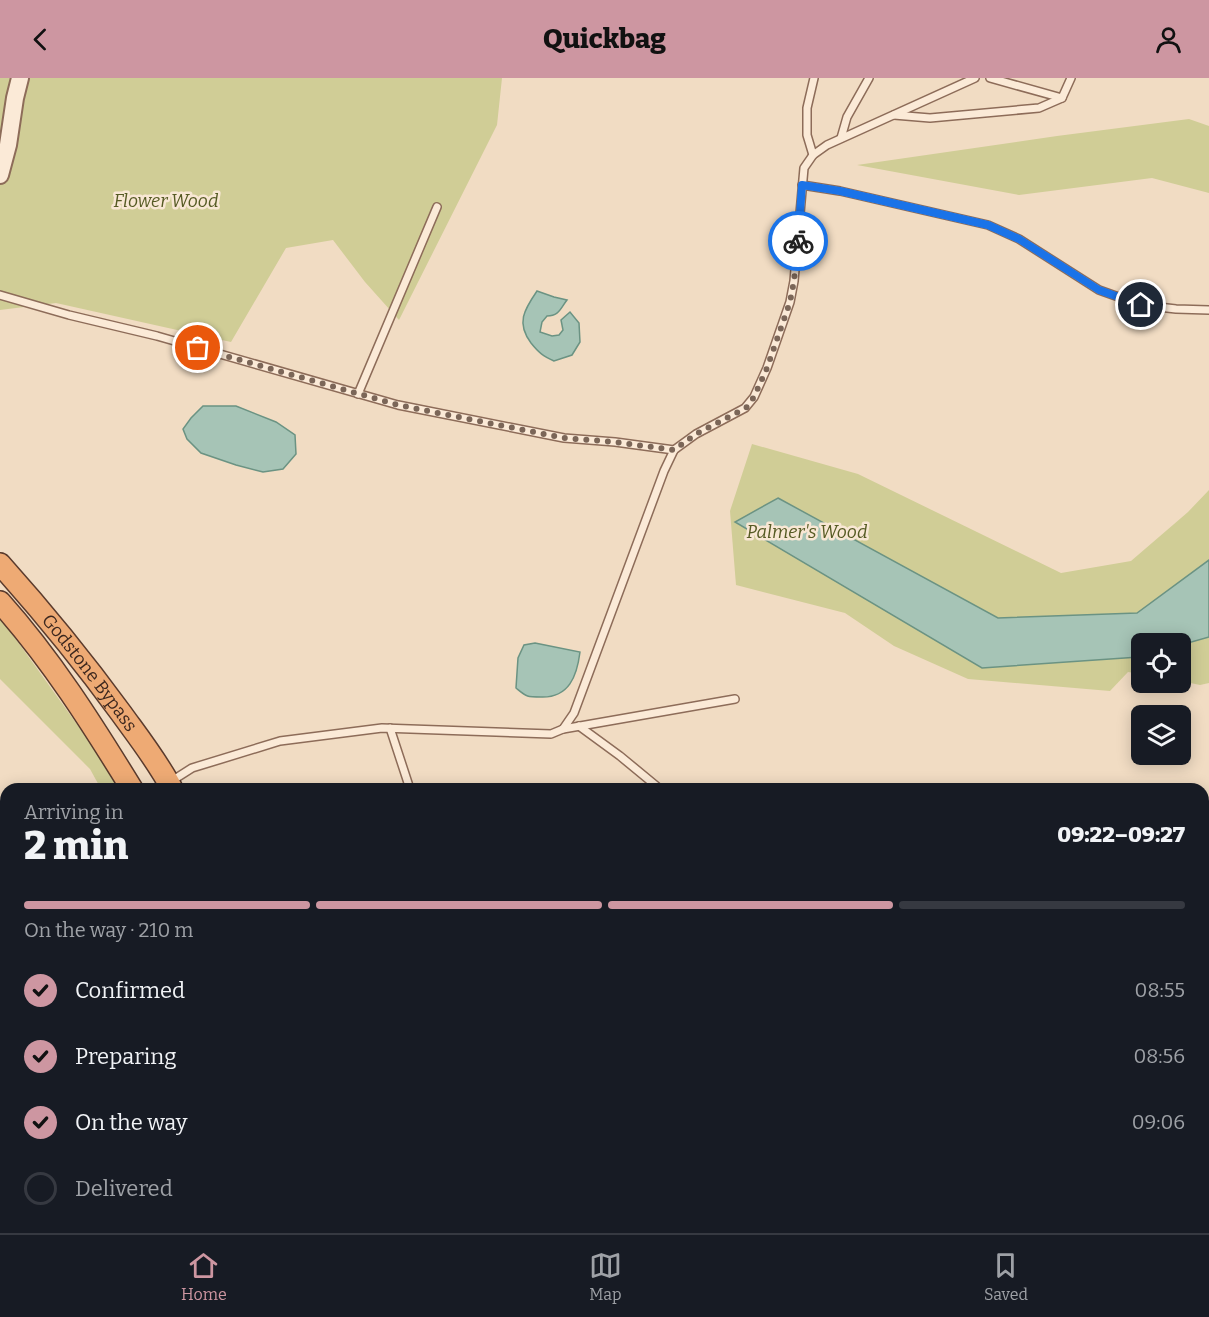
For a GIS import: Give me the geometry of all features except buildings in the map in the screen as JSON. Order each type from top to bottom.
[{"type":"highway","name":"Godstone Bypass","points":[[0,564],[92,674],[138,736],[166,783]]},
{"type":"highway","name":"Godstone Bypass","points":[[0,602],[85,713],[128,783]]},
{"type":"street","points":[[0,175],[20,78]]},
{"type":"lane","points":[[813,155],[807,135],[807,108],[814,78]]},
{"type":"lane","points":[[842,138],[847,117],[869,78]]},
{"type":"lane","points":[[563,729],[574,712],[664,471],[674,450],[696,434],[746,408],[754,397],[767,368],[790,302],[794,281],[804,168],[813,155],[827,145],[975,78]]},
{"type":"lane","points":[[990,78],[1062,98]]},
{"type":"lane","points":[[892,115],[930,117],[1039,108],[1062,98],[1071,78]]},
{"type":"lane","points":[[802,185],[840,191],[988,225],[1019,239],[1099,290],[1141,305],[1209,310]]},
{"type":"lane","points":[[358,394],[437,207]]},
{"type":"lane","points":[[0,295],[69,315],[157,336],[398,405],[564,438],[674,450]]},
{"type":"lane","points":[[173,783],[192,768],[280,741],[382,728],[551,734],[563,729],[735,699]]},
{"type":"lane","points":[[579,726],[653,783]]},
{"type":"lane","points":[[390,728],[408,783]]},
{"type":"green space","name":"Flower Wood","points":[[0,78],[502,78],[497,125],[399,320],[365,282],[333,240],[286,248],[231,342],[56,303],[0,310]]},
{"type":"green space","points":[[1189,119],[1209,126],[1209,193],[1152,178],[1019,195],[857,165],[1057,136]]},
{"type":"green space","name":"Palmer's Wood","points":[[752,444],[858,474],[1061,573],[1131,561],[1188,512],[1209,490],[1209,683],[1200,685],[1191,683],[1191,633],[1131,633],[1131,672],[1128,672],[1110,691],[968,679],[894,646],[845,613],[736,585],[730,511]]},
{"type":"green space","points":[[0,617],[99,755],[115,783],[98,783],[90,769],[0,679]]},
{"type":"shaded area","points":[[537,291],[567,300],[557,313],[547,316],[542,322],[540,332],[552,336],[559,335],[563,330],[561,320],[570,312],[579,323],[580,342],[572,355],[554,361],[539,352],[526,336],[523,323],[525,311]]},
{"type":"shaded area","points":[[203,406],[236,406],[276,422],[295,435],[296,454],[283,469],[263,472],[201,453],[187,439],[183,429]]},
{"type":"shaded area","points":[[778,498],[998,618],[1137,613],[1209,560],[1209,637],[1191,642],[1191,633],[1131,633],[1131,658],[982,668],[735,522]]},
{"type":"shaded area","points":[[535,643],[580,652],[574,677],[565,690],[558,694],[529,697],[516,688],[518,658],[524,645]]},
{"type":"way so far","points":[[198,348],[398,405],[564,438],[674,450],[696,434],[746,408],[754,397],[767,368],[790,302],[798,241]]},
{"type":"route","points":[[798,241],[802,185],[840,191],[988,225],[1019,239],[1099,290],[1141,305]]}]
